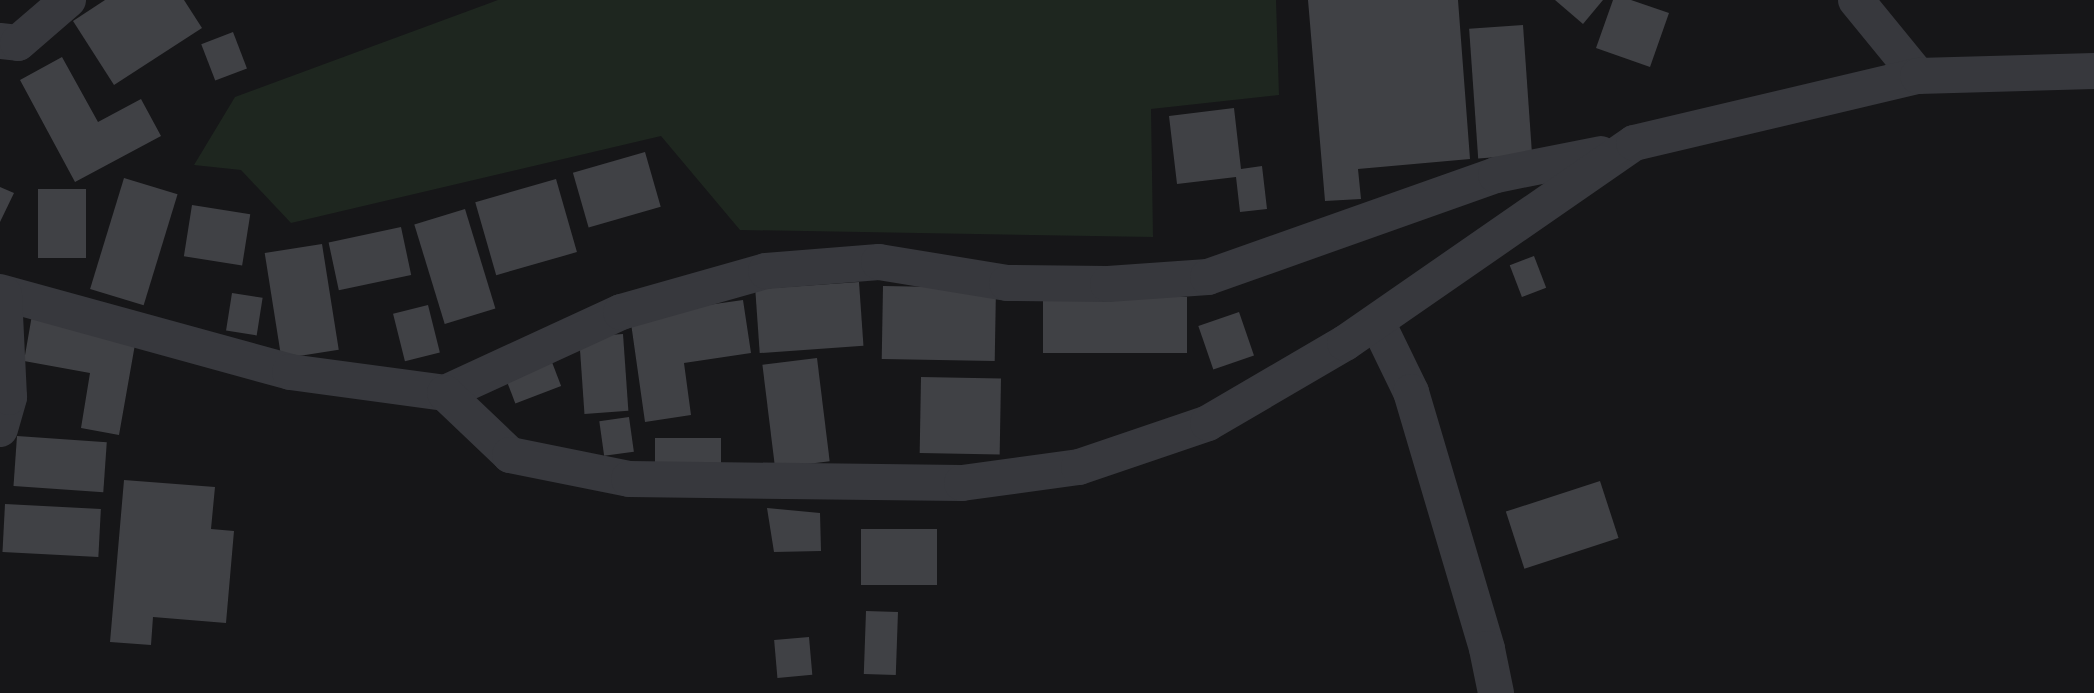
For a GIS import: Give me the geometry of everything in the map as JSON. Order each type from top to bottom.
[{"type":"street","points":[[0,41],[18,43],[68,0]]},
{"type":"street","points":[[1856,0],[1918,76]]},
{"type":"street","points":[[0,429],[9,397],[2,293],[290,372],[445,393],[621,312],[766,271],[879,262],[1007,283],[1108,284],[1208,277],[1496,175],[1572,164],[1634,143],[1918,76],[2094,71]]},
{"type":"street","points":[[445,393],[510,455],[629,479],[962,483],[1079,467],[1208,423],[1377,322],[1634,143]]},
{"type":"street","points":[[1377,322],[1411,392],[1496,693]]},
{"type":"shaded area","points":[[498,0],[1276,0],[1279,95],[1151,109],[1153,237],[740,230],[661,136],[291,223],[241,170],[194,165],[235,97]]},
{"type":"building","points":[[105,0],[184,0],[202,28],[114,85],[73,21]]},
{"type":"building","points":[[1308,0],[1458,0],[1470,159],[1358,169],[1361,199],[1325,201]]},
{"type":"building","points":[[1555,0],[1603,0],[1583,24]]},
{"type":"building","points":[[1613,0],[1631,0],[1669,13],[1650,67],[1596,48]]},
{"type":"building","points":[[1523,25],[1532,155],[1478,158],[1469,29]]},
{"type":"building","points":[[233,32],[247,68],[215,81],[201,44]]},
{"type":"building","points":[[62,57],[98,122],[141,99],[161,136],[75,182],[20,80]]},
{"type":"building","points":[[1234,108],[1241,169],[1262,166],[1267,209],[1240,212],[1236,177],[1177,184],[1169,116]]},
{"type":"building","points":[[645,152],[661,207],[589,227],[573,173]]},
{"type":"building","points":[[124,178],[178,194],[144,305],[90,289]]},
{"type":"building","points":[[556,179],[577,252],[496,275],[475,202]]},
{"type":"building","points":[[0,187],[14,193],[0,222]]},
{"type":"building","points":[[38,189],[86,189],[86,258],[38,258]]},
{"type":"building","points":[[192,205],[250,214],[242,266],[184,256]]},
{"type":"building","points":[[465,209],[495,308],[445,324],[414,224]]},
{"type":"building","points":[[401,227],[411,275],[339,290],[329,242]]},
{"type":"building","points":[[322,244],[339,350],[281,359],[265,253]]},
{"type":"building","points":[[1534,256],[1546,288],[1522,297],[1510,265]]},
{"type":"building","points":[[859,282],[863,346],[760,353],[755,289]]},
{"type":"building","points":[[883,286],[996,288],[995,361],[882,359]]},
{"type":"building","points":[[232,293],[263,298],[257,335],[226,331]]},
{"type":"building","points":[[1043,297],[1187,297],[1187,353],[1043,353]]},
{"type":"building","points":[[743,300],[751,353],[684,363],[691,415],[645,422],[630,316]]},
{"type":"building","points":[[428,305],[440,353],[405,361],[393,314]]},
{"type":"building","points":[[1239,312],[1254,355],[1213,369],[1198,326]]},
{"type":"building","points":[[32,315],[137,333],[119,435],[81,428],[90,373],[24,361]]},
{"type":"building","points":[[623,334],[628,411],[584,414],[579,337]]},
{"type":"building","points":[[550,357],[561,386],[515,404],[504,375]]},
{"type":"building","points":[[817,358],[830,461],[775,468],[762,365]]},
{"type":"building","points":[[921,377],[1001,378],[1000,454],[920,453]]},
{"type":"building","points":[[629,417],[634,452],[604,456],[599,421]]},
{"type":"building","points":[[17,436],[107,442],[103,492],[14,486]]},
{"type":"building","points":[[655,438],[721,438],[721,469],[655,469]]},
{"type":"building","points":[[124,480],[215,487],[211,529],[234,531],[226,623],[153,617],[151,645],[110,642]]},
{"type":"building","points":[[1600,481],[1619,538],[1524,569],[1506,512]]},
{"type":"building","points":[[5,504],[101,509],[98,557],[2,552]]},
{"type":"building","points":[[767,508],[820,513],[821,551],[774,552]]},
{"type":"building","points":[[861,529],[937,529],[937,585],[861,585]]},
{"type":"building","points":[[866,611],[898,612],[896,675],[864,674]]},
{"type":"building","points":[[809,637],[812,675],[777,678],[774,640]]}]
